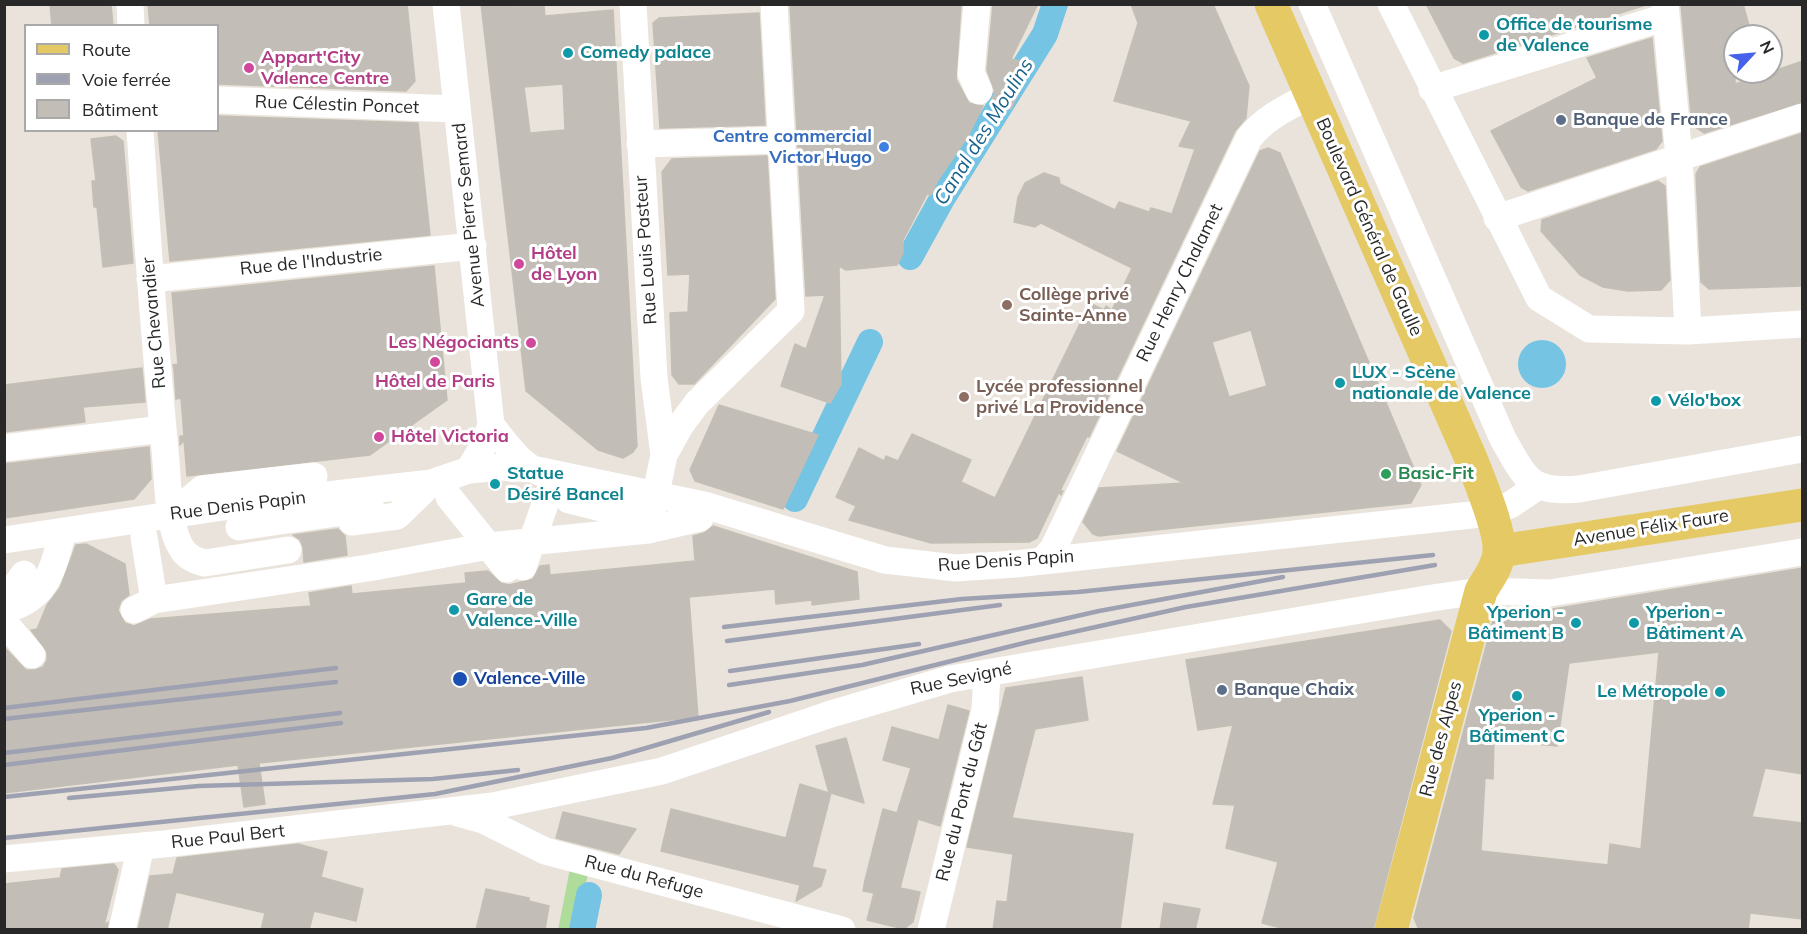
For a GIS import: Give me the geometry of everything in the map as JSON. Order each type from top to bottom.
[{"type":"main road","name":"Boulevard Général de Gaulle","points":[[1271,4],[1472,461],[1500,551]]},
{"type":"main road","name":"Avenue Félix Faure","points":[[1500,551],[1803,505]]},
{"type":"main road","name":"Rue des Alpes","points":[[1391,930],[1481,591],[1495,569],[1500,551]]},
{"type":"street","points":[[130,4],[131,24]]},
{"type":"street","name":"Avenue Pierre Semard","points":[[446,4],[491,425]]},
{"type":"street","points":[[664,455],[680,426],[697,403],[791,311],[774,4]]},
{"type":"street","points":[[977,4],[971,73],[979,91]]},
{"type":"street","points":[[1312,4],[1503,439],[1528,479],[1538,487],[1553,491],[1579,489],[1803,449]]},
{"type":"street","points":[[1391,4],[1539,298],[1589,329],[1688,331],[1803,324]]},
{"type":"street","name":"Rue Louis Pasteur","points":[[639,5],[640,144],[654,378],[664,455],[656,499]]},
{"type":"street","points":[[1432,89],[1666,10],[1679,158],[1688,331]]},
{"type":"street","name":"Rue Henry Chalamet","points":[[1043,560],[1053,549],[1249,138],[1259,125],[1274,114],[1311,95]]},
{"type":"street","name":"Rue Célestin Poncet","points":[[219,100],[457,109]]},
{"type":"street","points":[[1497,218],[1803,117]]},
{"type":"street","name":"Rue Chevandier","points":[[140,132],[150,279],[171,514],[182,550],[194,560],[205,563],[288,550]]},
{"type":"street","points":[[640,144],[783,140]]},
{"type":"street","name":"Rue de l'Industrie","points":[[150,279],[473,246]]},
{"type":"street","points":[[470,470],[491,425],[550,486],[637,517],[652,512],[656,499]]},
{"type":"street","points":[[4,448],[163,429]]},
{"type":"street","name":"Rue Denis Papin","points":[[4,540],[171,514],[238,523],[440,490],[470,470],[501,467],[550,486],[704,505],[885,560],[956,568],[1015,564],[1490,513],[1510,505],[1538,487]]},
{"type":"street","points":[[171,514],[202,489],[314,476]]},
{"type":"street","points":[[238,523],[410,502],[440,490],[489,546],[515,568],[532,542],[550,486]]},
{"type":"street","points":[[347,523],[397,516],[410,502]]},
{"type":"street","points":[[144,537],[144,605],[489,546],[648,530],[700,518]]},
{"type":"street","points":[[4,610],[26,603],[35,596],[53,568],[63,532]]},
{"type":"street","name":"Rue Sevigné","points":[[451,812],[644,776],[914,688],[972,675],[1481,591],[1550,593],[1803,552]]},
{"type":"street","points":[[4,601],[24,574]]},
{"type":"street","points":[[4,622],[16,655]]},
{"type":"street","points":[[122,930],[152,845],[174,846],[483,820],[666,780],[838,724],[968,687],[987,674]]},
{"type":"street","name":"Rue du Pont du Gât","points":[[931,930],[985,710],[987,674]]},
{"type":"street","name":"Rue du Refuge","points":[[451,812],[483,820],[546,850],[842,930]]},
{"type":"street","name":"Rue Paul Bert","points":[[4,859],[451,812]]},
{"type":"green space","points":[[572,858],[590,863],[577,929],[558,930]]},
{"type":"water","points":[[1537,340],[1547,340],[1559,347],[1566,359],[1566,369],[1559,381],[1547,388],[1537,388],[1522,377],[1518,369],[1518,359],[1529,344]]},
{"type":"building","points":[[50,4],[111,4],[113,24],[52,24]]},
{"type":"building","points":[[148,4],[407,4],[415,81],[406,91],[219,84],[219,24],[150,24]]},
{"type":"building","points":[[481,4],[517,4],[517,7],[544,6],[545,16],[613,10],[637,446],[633,452],[623,458],[598,450],[526,391]],"holes":[[[563,84],[565,130],[530,133],[524,87]]]},
{"type":"building","name":"Centre commercial Victor Hugo","points":[[790,4],[961,4],[956,79],[969,103],[983,106],[968,136],[938,180],[931,195],[927,194],[903,240],[903,253],[897,265],[846,270],[839,266],[841,384],[830,403],[781,386],[795,344],[806,349],[825,295],[806,296]]},
{"type":"building","points":[[993,4],[1038,4],[1011,59],[1032,64],[1011,109],[992,100],[995,92],[987,70]]},
{"type":"building","points":[[1131,4],[1213,4],[1249,86],[1246,118],[1235,131],[1089,437],[1087,436],[1060,491],[1063,491],[1061,495],[1059,492],[1037,538],[1029,542],[931,543],[849,520],[856,506],[836,497],[859,448],[884,461],[886,456],[898,461],[912,434],[971,460],[961,482],[995,498],[1090,303],[1104,310],[1106,306],[1112,310],[1132,268],[1041,223],[1035,227],[1014,222],[1018,197],[1025,183],[1044,173],[1059,178],[1060,184],[1115,210],[1119,202],[1149,212],[1151,208],[1172,214],[1195,149],[1179,146],[1191,121],[1114,101],[1138,23]]},
{"type":"building","points":[[1426,4],[1649,4],[1463,63],[1454,58]]},
{"type":"building","points":[[1681,4],[1743,4],[1749,24],[1723,24],[1723,84],[1783,84],[1783,68],[1803,61],[1803,102],[1704,133],[1692,125]]},
{"type":"building","points":[[759,13],[765,125],[660,128],[653,23],[659,18]]},
{"type":"building","points":[[1652,38],[1662,141],[1656,149],[1528,191],[1521,187],[1491,131],[1597,78],[1587,58]]},
{"type":"building","points":[[219,116],[418,123],[430,235],[170,261],[158,132],[219,132]]},
{"type":"building","points":[[1803,133],[1803,286],[1709,289],[1701,282],[1696,174],[1700,167]]},
{"type":"building","points":[[116,136],[123,141],[133,263],[103,267],[97,207],[94,207],[92,181],[96,181],[91,139]]},
{"type":"building","points":[[1268,148],[1280,153],[1421,485],[1411,503],[1099,536],[1093,534],[1083,522],[1099,488],[1184,483],[1117,451],[1260,151]],"holes":[[[1251,330],[1267,386],[1229,397],[1212,342]]]},
{"type":"building","points":[[767,156],[775,299],[694,384],[679,384],[672,375],[670,313],[688,312],[690,274],[668,275],[662,172],[672,159]]},
{"type":"building","points":[[1658,181],[1665,186],[1670,280],[1661,290],[1628,291],[1603,287],[1580,275],[1541,231],[1542,220]]},
{"type":"building","points":[[434,266],[447,400],[370,455],[187,476],[184,440],[180,445],[180,436],[184,436],[181,398],[176,399],[173,365],[178,364],[172,293]]},
{"type":"building","points":[[142,368],[145,402],[83,407],[85,422],[4,432],[4,385]]},
{"type":"building","points":[[719,405],[818,435],[783,509],[695,481],[690,470]]},
{"type":"building","points":[[149,447],[151,479],[134,499],[4,518],[4,464]]},
{"type":"building","points":[[713,526],[857,572],[859,599],[812,605],[812,600],[776,604],[775,589],[689,597],[698,717],[259,763],[265,804],[244,807],[238,765],[4,793],[4,647],[26,670],[43,667],[47,660],[47,652],[31,630],[37,629],[47,605],[60,588],[76,545],[86,544],[125,564],[129,595],[121,601],[118,610],[125,623],[134,626],[151,619],[311,606],[309,593],[351,586],[352,594],[466,583],[465,573],[488,571],[501,583],[509,585],[533,579],[540,566],[549,565],[550,575],[695,561],[693,536],[704,533]]},
{"type":"building","points":[[338,529],[345,536],[347,555],[304,562],[303,547],[300,540],[293,535]]},
{"type":"building","points":[[1803,568],[1803,774],[1765,768],[1752,817],[1803,823],[1803,919],[1750,913],[1748,930],[1419,930],[1414,918],[1494,616],[1500,610],[1553,609]],"holes":[[[1659,652],[1641,849],[1610,844],[1608,865],[1481,851],[1485,778],[1493,779],[1494,740],[1557,746],[1569,663]]]},
{"type":"building","points":[[1440,620],[1451,631],[1373,930],[1289,930],[1262,923],[1278,862],[1226,848],[1235,805],[1213,804],[1233,725],[1198,730],[1186,660]]},
{"type":"building","points":[[1082,677],[1088,720],[1035,729],[1012,818],[1133,834],[1120,930],[993,930],[997,901],[1007,902],[1013,854],[967,847],[1006,688]]},
{"type":"building","points":[[948,705],[969,711],[940,826],[918,819],[900,888],[920,892],[913,922],[904,929],[867,920],[874,893],[863,891],[883,809],[897,813],[911,768],[883,760],[892,727],[939,740]]},
{"type":"building","points":[[846,738],[864,803],[831,793],[812,867],[826,870],[821,886],[796,901],[800,885],[661,851],[671,809],[786,838],[800,784],[829,793],[816,746]]},
{"type":"building","points":[[563,812],[636,829],[619,854],[556,838]]},
{"type":"building","points":[[298,844],[327,852],[321,877],[363,889],[356,921],[314,911],[309,930],[261,930],[265,913],[176,892],[167,930],[138,930],[150,876],[173,874],[177,858]]},
{"type":"building","points":[[114,864],[118,870],[104,925],[108,922],[107,930],[4,930],[4,884],[60,878],[62,869]]},
{"type":"building","points":[[486,889],[529,898],[529,901],[549,906],[545,930],[476,930]]},
{"type":"building","points":[[1164,903],[1200,909],[1195,930],[1160,930]]},
{"type":"waterway","name":"Canal des Moulins","points":[[910,257],[943,197],[1045,34],[1055,4]]},
{"type":"waterway","name":"Canal des Moulins","points":[[795,499],[870,342]]},
{"type":"waterway","name":"Canal des Moulins","points":[[582,930],[589,895]]},
{"type":"railway","points":[[724,627],[962,599],[1078,592],[1433,555]]},
{"type":"railway","points":[[4,797],[646,728],[790,701],[1028,642],[1186,607],[1435,565]]},
{"type":"railway","points":[[729,685],[862,665],[1099,611],[1283,577]]},
{"type":"railway","points":[[727,641],[1000,605]]},
{"type":"railway","points":[[730,671],[919,644]]},
{"type":"railway","points":[[4,708],[336,668]]},
{"type":"railway","points":[[4,719],[336,682]]},
{"type":"railway","points":[[4,838],[435,794],[612,758],[769,712]]},
{"type":"railway","points":[[4,753],[340,713]]},
{"type":"railway","points":[[4,765],[341,723]]},
{"type":"railway","points":[[69,798],[199,786],[433,779],[518,770]]},
{"type":"place","name":"Office de tourisme de Valence","points":[[1484,35]]},
{"type":"place","name":"Comedy palace","points":[[568,53]]},
{"type":"place","name":"Appart'City Valence Centre","points":[[249,68]]},
{"type":"place","name":"Banque de France","points":[[1561,120]]},
{"type":"place","name":"Centre commercial Victor Hugo","points":[[884,147]]},
{"type":"place","name":"Hôtel de Lyon","points":[[519,264]]},
{"type":"place","name":"Collège privé Sainte-Anne","points":[[1007,305]]},
{"type":"place","name":"Les Négociants","points":[[531,343]]},
{"type":"place","name":"Hôtel de Paris","points":[[435,362]]},
{"type":"place","name":"LUX - Scène nationale de Valence","points":[[1340,383]]},
{"type":"place","name":"Lycée professionnel privé La Providence","points":[[964,397]]},
{"type":"place","name":"Vélo'box","points":[[1656,401]]},
{"type":"place","name":"Hôtel Victoria","points":[[379,437]]},
{"type":"place","name":"Basic-Fit","points":[[1386,474]]},
{"type":"place","name":"Statue Désiré Bancel","points":[[495,484]]},
{"type":"place","name":"Gare de Valence-Ville","points":[[454,610]]},
{"type":"place","name":"Yperion - Bâtiment B","points":[[1576,623]]},
{"type":"place","name":"Yperion - Bâtiment A","points":[[1634,623]]},
{"type":"place","name":"Valence-Ville","points":[[460,679]]},
{"type":"place","name":"Banque Chaix","points":[[1222,690]]},
{"type":"place","name":"Le Métropole","points":[[1720,692]]},
{"type":"place","name":"Yperion - Bâtiment C","points":[[1517,696]]}]
